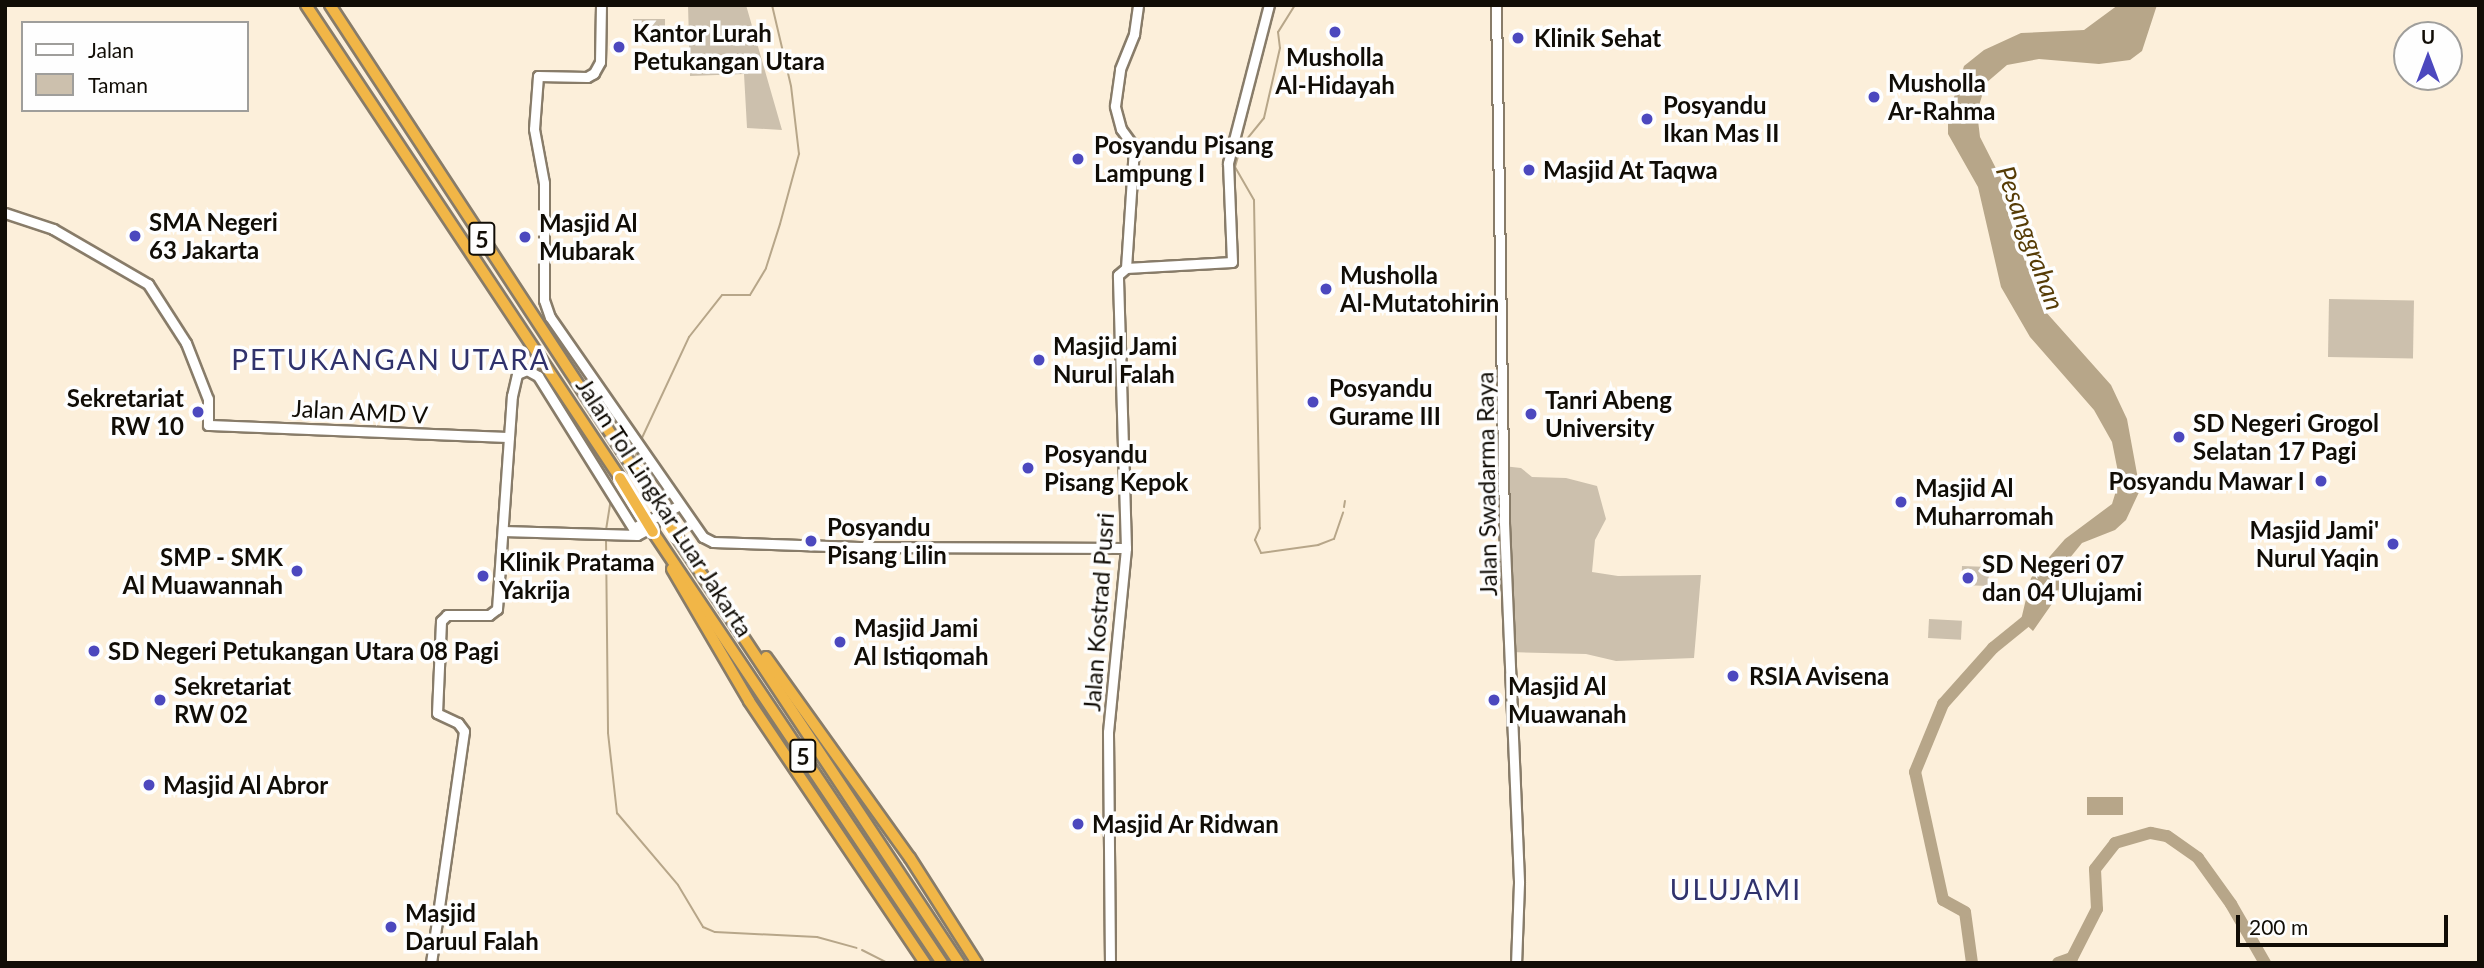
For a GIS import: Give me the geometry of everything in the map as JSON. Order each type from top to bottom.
[{"type":"highway","name":"Jalan Tol Lingkar Luar Jakarta","points":[[306,5],[620,478],[653,532],[942,963]]},
{"type":"highway","name":"Jalan Tol Lingkar Luar Jakarta","points":[[331,5],[677,537],[903,881],[960,963]]},
{"type":"highway","points":[[653,532],[709,635],[801,782],[925,963]]},
{"type":"highway","points":[[746,639],[759,649],[910,858],[977,963]]},
{"type":"street","points":[[601,5],[598,68],[587,77],[541,74],[536,96],[534,129],[544,183],[547,308],[703,537],[713,542],[1126,548]]},
{"type":"street","points":[[1138,5],[1134,34],[1120,69],[1115,106],[1121,129],[1134,147],[1126,268],[1232,262],[1228,161],[1269,5]]},
{"type":"street","name":"Jalan Swadarma Raya","points":[[1496,5],[1504,523],[1519,883],[1516,963]]},
{"type":"street","name":"Jalan AMD V","points":[[5,213],[53,229],[134,274],[155,293],[187,343],[208,399],[208,425],[509,437]]},
{"type":"street","name":"Jalan Kostrad Pusri","points":[[1110,963],[1108,732],[1126,548],[1118,275],[1126,268]]},
{"type":"street","points":[[431,963],[462,726],[437,713],[441,621],[447,615],[494,615],[515,378],[521,370],[533,371],[633,528],[681,508]]},
{"type":"street","points":[[503,531],[637,536],[681,508]]},
{"type":"green space","points":[[688,5],[746,5],[782,130],[747,128],[744,74],[690,76]]},
{"type":"green space","points":[[633,19],[665,19],[665,42],[633,42]]},
{"type":"green space","points":[[2329,299],[2414,300],[2413,358],[2328,357]]},
{"type":"green space","points":[[1503,466],[1521,468],[1532,477],[1566,478],[1597,486],[1606,519],[1595,540],[1592,572],[1618,576],[1701,575],[1694,658],[1616,661],[1586,654],[1509,652]]},
{"type":"green space","points":[[1962,566],[1989,567],[1988,586],[1961,585]]},
{"type":"green space","points":[[1929,619],[1962,621],[1961,640],[1928,638]]},
{"type":"shaded area","points":[[2118,5],[2157,5],[2142,51],[2130,60],[2099,64],[2039,59],[2007,65],[1986,83],[1977,112],[1980,137],[2011,198],[2026,261],[2045,311],[2111,385],[2127,419],[2140,490],[2126,520],[2115,530],[2082,543],[2069,559],[2056,598],[2033,631],[2021,620],[2031,578],[2065,539],[2112,504],[2119,481],[2117,467],[2112,442],[2094,410],[2030,337],[2001,287],[1978,187],[1948,134],[1948,116],[1964,66],[1984,50],[2021,33],[2084,30]]},
{"type":"shaded area","points":[[2087,797],[2123,797],[2123,815],[2087,815]]},
{"type":"waterway","points":[[641,440],[689,337],[722,295],[750,295],[766,268],[780,224],[799,154],[791,86],[772,5]]},
{"type":"waterway","points":[[1295,5],[1278,32],[1280,48],[1264,118],[1241,146],[1235,167],[1254,200],[1260,528],[1255,540],[1261,553],[1318,545],[1334,539],[1343,513]]},
{"type":"waterway","points":[[634,460],[638,449]]},
{"type":"waterway","points":[[606,530],[611,498]]},
{"type":"waterway","points":[[1344,507],[1345,501]]},
{"type":"waterway","points":[[606,539],[608,733],[617,813],[678,885],[703,927],[715,932],[817,937],[857,948]]},
{"type":"waterway","name":"Pesanggrahan","points":[[1972,963],[1965,912],[1943,900],[1915,772],[1943,704],[1993,648],[2035,614]]},
{"type":"waterway","name":"Pesanggrahan","points":[[2058,963],[2072,958],[2097,909],[2095,869],[2115,843],[2151,833],[2167,836],[2198,858],[2231,904],[2265,963]]},
{"type":"waterway","points":[[862,950],[887,963]]},
{"type":"place","name":"Musholla Al-Hidayah","points":[[1335,32]]},
{"type":"place","name":"Klinik Sehat","points":[[1518,38]]},
{"type":"place","name":"Kantor Lurah Petukangan Utara","points":[[619,47]]},
{"type":"place","name":"Musholla Ar-Rahma","points":[[1874,97]]},
{"type":"place","name":"Posyandu Ikan Mas II","points":[[1647,119]]},
{"type":"place","name":"Posyandu Pisang Lampung I","points":[[1078,159]]},
{"type":"place","name":"Masjid At Taqwa","points":[[1529,170]]},
{"type":"place","name":"SMA Negeri 63 Jakarta","points":[[135,236]]},
{"type":"place","name":"Masjid Al Mubarak","points":[[525,237]]},
{"type":"place","name":"Musholla Al-Mutatohirin","points":[[1326,289]]},
{"type":"place","name":"Masjid Jami Nurul Falah","points":[[1039,360]]},
{"type":"place","name":"Posyandu Gurame III","points":[[1313,402]]},
{"type":"place","name":"Sekretariat RW 10","points":[[198,412]]},
{"type":"place","name":"Tanri Abeng University","points":[[1531,414]]},
{"type":"place","name":"SD Negeri Grogol Selatan 17 Pagi","points":[[2179,437]]},
{"type":"place","name":"Posyandu Pisang Kepok","points":[[1028,468]]},
{"type":"place","name":"Posyandu Mawar I","points":[[2321,481]]},
{"type":"place","name":"Masjid Al Muharromah","points":[[1901,502]]},
{"type":"place","name":"Posyandu Pisang Lilin","points":[[811,541]]},
{"type":"place","name":"Masjid Jami' Nurul Yaqin","points":[[2393,544]]},
{"type":"place","name":"SMP - SMK Al Muawannah","points":[[297,571]]},
{"type":"place","name":"Klinik Pratama Yakrija","points":[[483,576]]},
{"type":"place","name":"SD Negeri 07 dan 04 Ulujami","points":[[1968,578]]},
{"type":"place","name":"Masjid Jami Al Istiqomah","points":[[840,642]]},
{"type":"place","name":"SD Negeri Petukangan Utara 08 Pagi","points":[[94,651]]},
{"type":"place","name":"RSIA Avisena","points":[[1733,676]]},
{"type":"place","name":"Sekretariat RW 02","points":[[160,700]]},
{"type":"place","name":"Masjid Al Muawanah","points":[[1494,700]]},
{"type":"place","name":"Masjid Al Abror","points":[[149,785]]},
{"type":"place","name":"Masjid Ar Ridwan","points":[[1078,824]]},
{"type":"place","name":"Masjid Daruul Falah","points":[[391,927]]},
{"type":"district","name":"PETUKANGAN UTARA","points":[[391,359]]},
{"type":"district","name":"ULUJAMI","points":[[1736,889]]}]
